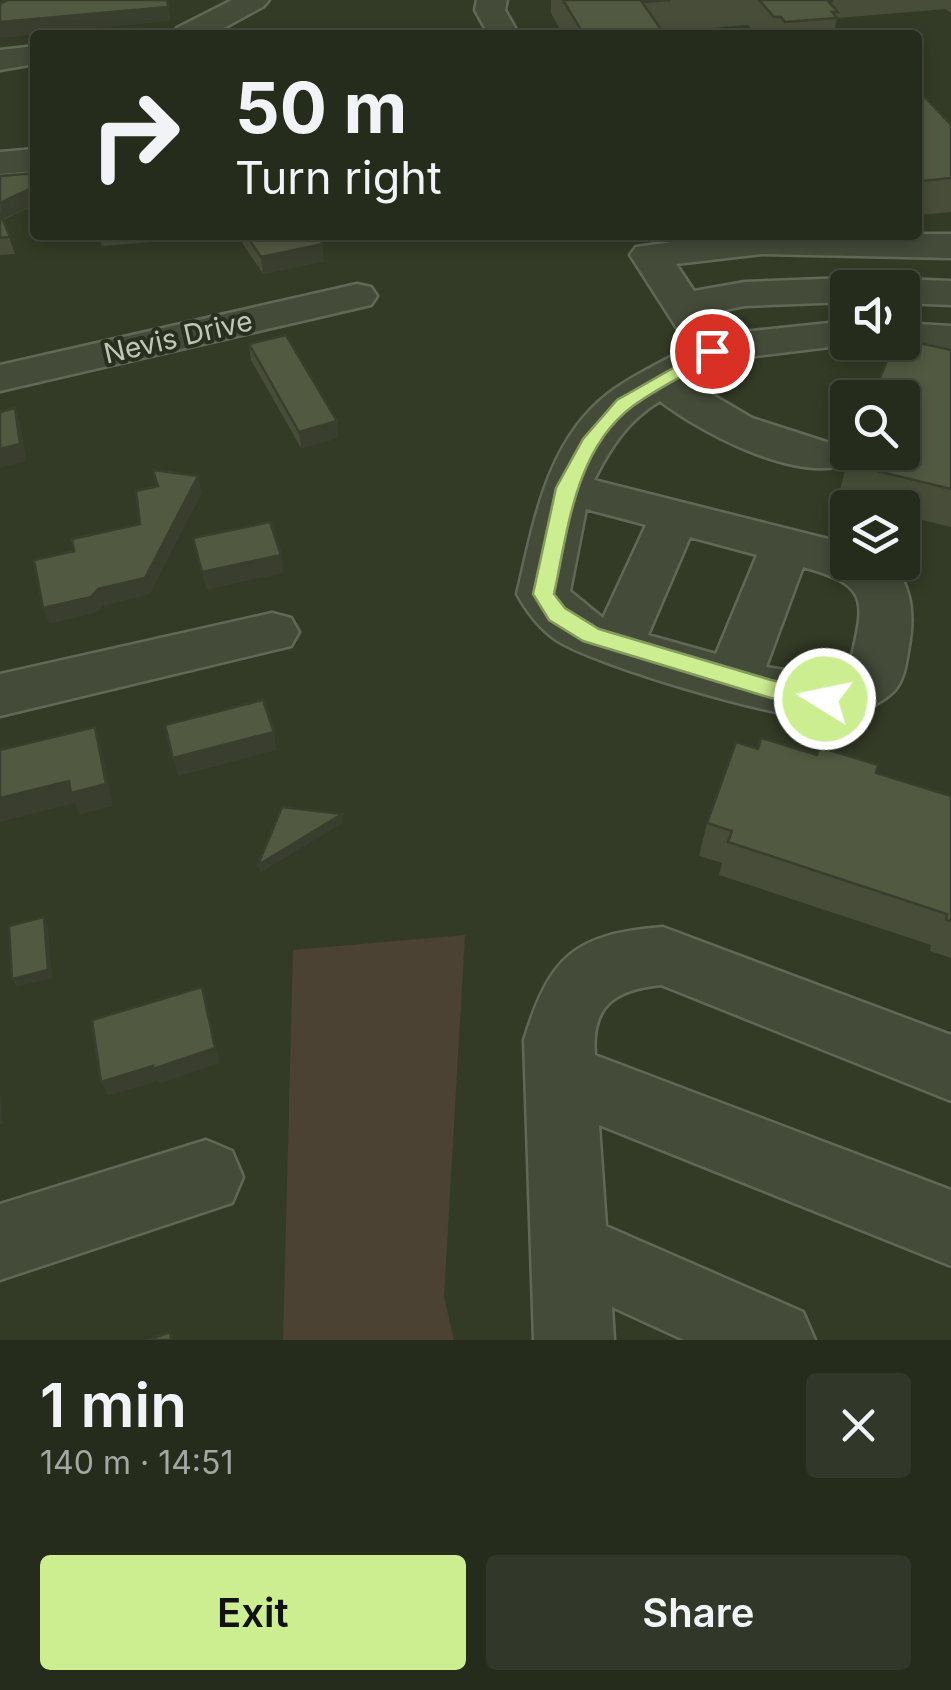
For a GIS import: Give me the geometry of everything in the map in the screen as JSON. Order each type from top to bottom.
[{"type":"street","points":[[197,30],[254,0]]},
{"type":"street","points":[[492,0],[490,10],[501,30]]},
{"type":"street","points":[[0,60],[30,56]]},
{"type":"street","points":[[0,163],[30,160]]},
{"type":"street","points":[[644,245],[806,240]]},
{"type":"street","points":[[874,240],[951,246]]},
{"type":"street","points":[[644,245],[712,351]]},
{"type":"street","points":[[682,306],[746,294],[830,291]]},
{"type":"street","points":[[920,292],[951,294]]},
{"type":"street","name":"Nevis Drive","points":[[0,378],[357,296]]},
{"type":"street","points":[[830,335],[774,339],[712,351],[623,404],[590,443],[566,488],[544,594],[557,614],[591,635],[734,678],[825,699],[856,690],[876,675],[888,600],[879,580]]},
{"type":"street","points":[[920,337],[951,338]]},
{"type":"street","points":[[661,380],[718,422],[752,438],[822,456]]},
{"type":"street","points":[[566,488],[830,557]]},
{"type":"street","points":[[618,643],[675,516]]},
{"type":"street","points":[[734,678],[786,545]]},
{"type":"street","points":[[0,695],[272,632]]},
{"type":"street","points":[[574,1340],[558,1040],[568,1003],[588,976],[620,959],[663,956],[951,1068]]},
{"type":"street","points":[[560,1075],[951,1228]]},
{"type":"street","points":[[0,1242],[206,1177]]},
{"type":"street","points":[[568,1248],[775,1340]]},
{"type":"shaded area","points":[[465,935],[444,1297],[454,1340],[283,1340],[293,950]]},
{"type":"building","points":[[8,0],[167,0],[168,7],[0,22],[0,4]]},
{"type":"building","points":[[563,0],[671,0],[642,2],[662,30],[581,30]]},
{"type":"building","points":[[759,0],[831,0],[837,18],[785,22],[774,17]]},
{"type":"building","points":[[922,94],[951,125],[951,178],[922,181]]},
{"type":"building","points":[[30,173],[30,189],[0,203],[0,176]]},
{"type":"building","points":[[0,213],[10,237],[0,238]]},
{"type":"building","points":[[249,240],[320,240],[323,244],[261,257]]},
{"type":"building","points":[[286,335],[337,421],[299,432],[249,344]]},
{"type":"building","points":[[920,343],[951,350],[951,489],[873,470],[920,470],[920,380],[879,380],[887,360],[920,360]]},
{"type":"building","points":[[15,408],[20,444],[0,449],[0,412]]},
{"type":"building","points":[[153,470],[198,476],[145,578],[43,608],[34,560],[74,551],[72,539],[140,524],[136,491],[158,486]]},
{"type":"building","points":[[270,522],[281,555],[202,572],[193,538]]},
{"type":"building","points":[[263,700],[274,732],[173,758],[165,725]]},
{"type":"building","points":[[95,727],[106,784],[71,793],[69,781],[0,798],[0,750]]},
{"type":"building","points":[[761,738],[817,755],[819,747],[878,765],[876,773],[951,796],[951,921],[946,920],[947,914],[728,842],[732,831],[707,823],[736,742],[758,749]]},
{"type":"building","points":[[282,807],[342,814],[258,865]]},
{"type":"building","points":[[44,917],[48,970],[12,979],[9,926]]},
{"type":"building","points":[[202,987],[215,1048],[101,1082],[92,1020]]},
{"type":"building","points":[[170,1332],[171,1340],[148,1340]]},
{"type":"route","points":[[712,351],[623,404],[590,443],[566,488],[544,594],[557,614],[591,635],[771,689],[825,699]]}]
